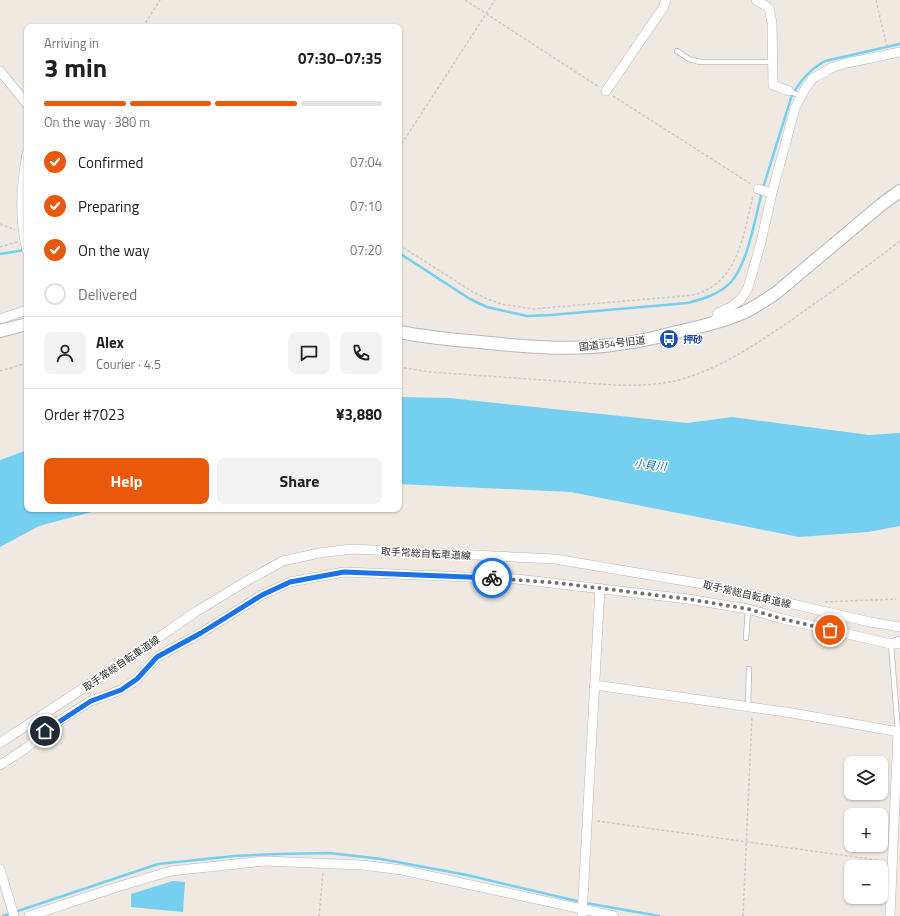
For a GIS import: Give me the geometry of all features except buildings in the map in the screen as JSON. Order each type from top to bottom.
[{"type":"street","points":[[606,91],[663,8],[666,0]]},
{"type":"street","points":[[756,0],[770,8],[772,23],[773,85],[795,94]]},
{"type":"street","points":[[795,94],[812,80],[833,67],[847,62],[900,52]]},
{"type":"street","points":[[0,71],[24,100]]},
{"type":"street","points":[[715,323],[718,314],[731,307],[741,299],[748,288],[761,242],[763,190],[795,108],[795,94]]},
{"type":"street","points":[[24,172],[21,192],[24,230]]},
{"type":"street","name":"国道354号旧道","points":[[402,333],[424,337],[556,348],[619,344],[651,339],[715,323],[740,314],[776,293],[882,204],[900,191]]},
{"type":"street","points":[[0,319],[24,311]]},
{"type":"street","points":[[0,332],[24,325]]},
{"type":"street","name":"取手常総自転車道線","points":[[0,743],[198,611],[250,579],[283,561],[319,552],[352,549],[555,559],[715,586],[870,622],[900,627]]},
{"type":"street","points":[[0,765],[24,749],[54,724],[91,701],[121,690],[137,679],[157,657],[201,633],[262,595],[290,582],[344,572],[517,579],[688,599],[748,609],[783,619],[896,644]]},
{"type":"street","points":[[582,913],[600,588]]},
{"type":"street","points":[[595,685],[750,707],[899,732],[896,864],[890,916]]},
{"type":"street","points":[[29,916],[171,871],[264,861],[324,862],[402,870],[582,913],[614,916]]},
{"type":"street","points":[[0,869],[14,916]]},
{"type":"lane","points":[[677,50],[689,59],[700,62],[772,62]]},
{"type":"lane","points":[[746,638],[748,609]]},
{"type":"lane","points":[[899,732],[896,644],[893,641],[900,639]]},
{"type":"lane","points":[[749,669],[750,707]]},
{"type":"path","points":[[145,24],[160,0]]},
{"type":"path","points":[[402,246],[473,292],[495,301],[517,307],[532,309],[699,294],[711,288],[721,280],[730,269],[763,190],[465,0]]},
{"type":"path","points":[[402,143],[495,0]]},
{"type":"path","points":[[876,0],[886,43]]},
{"type":"path","points":[[0,224],[24,242]]},
{"type":"path","points":[[402,367],[430,372],[637,386],[682,379],[707,370],[751,348],[842,286],[900,241]]},
{"type":"path","points":[[0,247],[24,243]]},
{"type":"path","points":[[0,371],[24,364]]},
{"type":"path","points":[[819,602],[896,599]]},
{"type":"path","points":[[743,916],[750,707]]},
{"type":"path","points":[[588,820],[746,841],[896,864]]},
{"type":"path","points":[[319,916],[324,862]]},
{"type":"water","name":"小貝川","points":[[402,397],[449,398],[687,423],[732,417],[869,435],[900,433],[900,526],[868,532],[799,537],[571,492],[402,484]]},
{"type":"water","points":[[24,451],[24,512],[92,512],[39,526],[0,547],[0,460]]},
{"type":"water","points":[[173,881],[185,882],[183,912],[131,907],[131,894]]},
{"type":"waterway","points":[[763,188],[791,98],[797,86],[805,76],[825,61],[900,44]]},
{"type":"waterway","points":[[402,255],[470,299],[487,307],[527,316],[687,303],[705,298],[722,290],[737,274],[750,240],[762,192]]},
{"type":"waterway","points":[[0,254],[24,250]]},
{"type":"waterway","points":[[15,912],[158,864],[234,856],[330,853],[381,859],[467,875],[581,902]]},
{"type":"waterway","points":[[586,903],[659,916]]},
{"type":"waterway","points":[[3,916],[10,914]]},
{"type":"way so far","points":[[492,578],[558,583],[688,599],[748,609],[830,630]]},
{"type":"place","name":"押砂","points":[[669,339]]},
{"type":"route","points":[[45,731],[91,701],[121,690],[137,679],[157,657],[201,633],[262,595],[290,582],[344,572],[492,578]]}]
